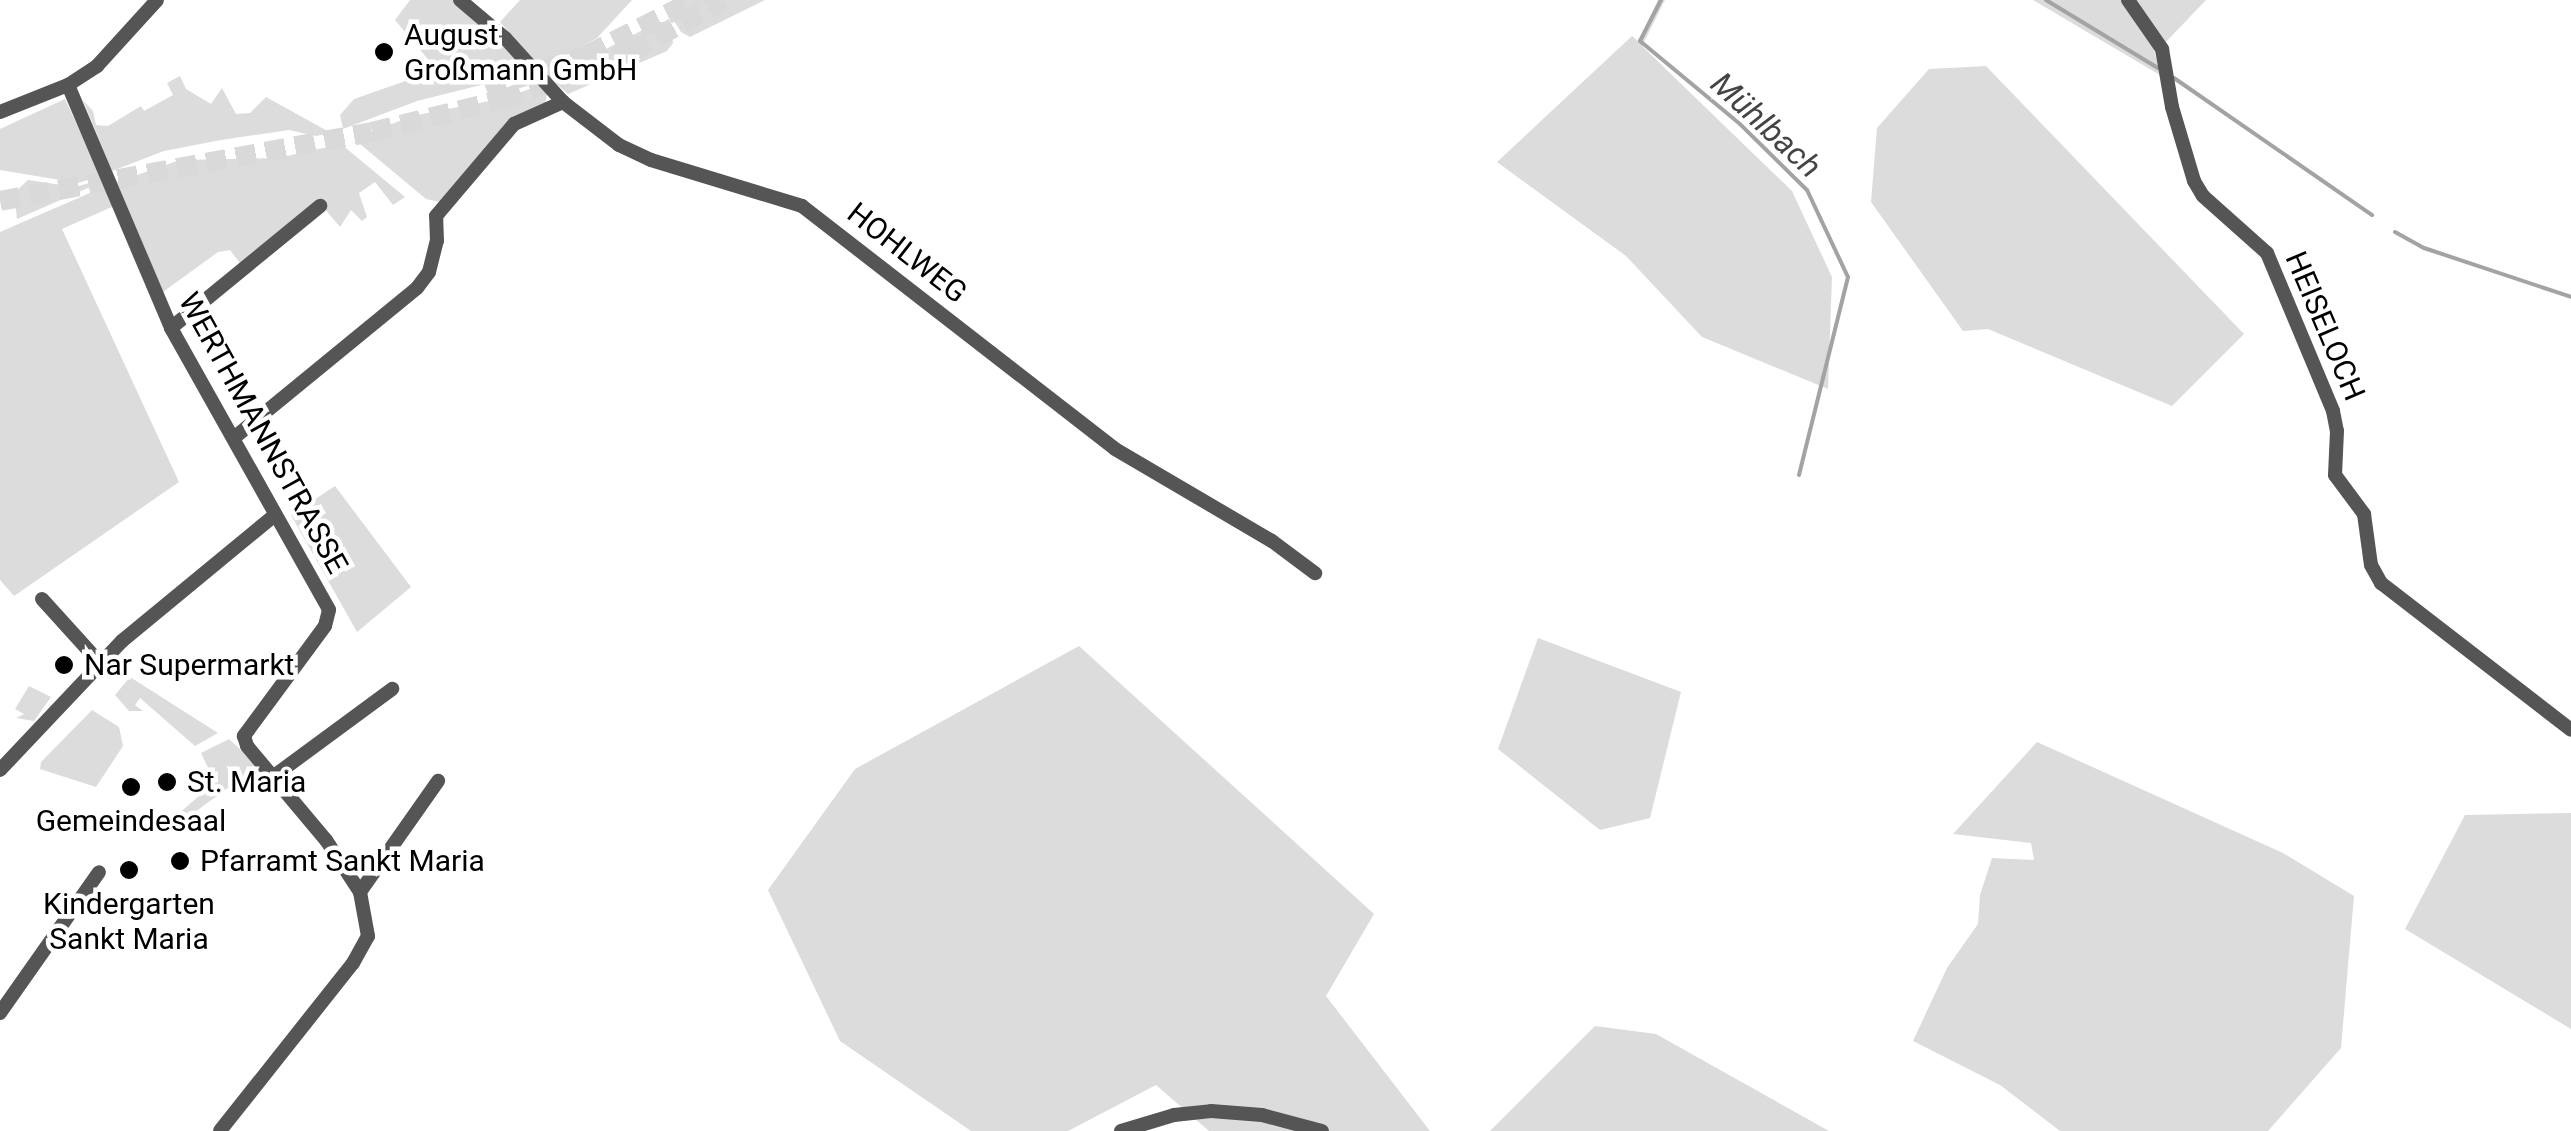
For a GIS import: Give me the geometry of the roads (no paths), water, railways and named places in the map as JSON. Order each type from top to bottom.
[{"type":"street","points":[[0,112],[68,86],[118,46],[157,0]]},
{"type":"street","name":"HOHLWEG","points":[[460,0],[505,38],[563,102],[632,152],[802,206],[1115,449],[1272,542],[1315,573]]},
{"type":"street","name":"HEISELOCH","points":[[2128,0],[2162,50],[2172,107],[2194,181],[2204,196],[2266,253],[2333,411],[2337,431],[2334,475],[2364,514],[2370,565],[2382,583],[2571,730]]},
{"type":"street","name":"WERTHMANNSTRASSE","points":[[68,86],[171,328],[328,610],[325,626],[244,736],[247,746],[326,840],[360,892],[368,936],[353,963],[220,1131]]},
{"type":"street","points":[[235,437],[417,288],[429,272],[438,242],[436,216],[514,124],[563,102]]},
{"type":"street","points":[[171,328],[320,206]]},
{"type":"street","points":[[3,760],[101,664],[220,558],[276,516]]},
{"type":"street","points":[[42,598],[101,664]]},
{"type":"street","points":[[274,776],[392,688]]},
{"type":"street","points":[[360,892],[438,781]]},
{"type":"street","points":[[0,1013],[100,872]]},
{"type":"street","points":[[1120,1131],[1174,1115],[1211,1111],[1262,1115],[1322,1131]]},
{"type":"waterway","name":"Mühlbach","points":[[1661,0],[1640,41],[1740,124],[1807,190],[1848,277],[1799,475]]},
{"type":"waterway","points":[[2046,0],[2158,68]]},
{"type":"waterway","points":[[2174,78],[2372,215]]},
{"type":"waterway","points":[[2395,232],[2424,248],[2571,297]]},
{"type":"tunnel","points":[[486,89],[587,55],[695,0]]},
{"type":"tunnel","points":[[0,201],[372,132],[502,100],[630,52],[724,0]]},
{"type":"place","name":"August Großmann GmbH","points":[[384,52]]},
{"type":"place","name":"Nar Supermarkt","points":[[64,665]]},
{"type":"place","name":"St. Maria","points":[[167,782]]},
{"type":"place","name":"Gemeindesaal","points":[[131,787]]},
{"type":"place","name":"Pfarramt Sankt Maria","points":[[180,861]]},
{"type":"place","name":"Kindergarten Sankt Maria","points":[[129,870]]}]
